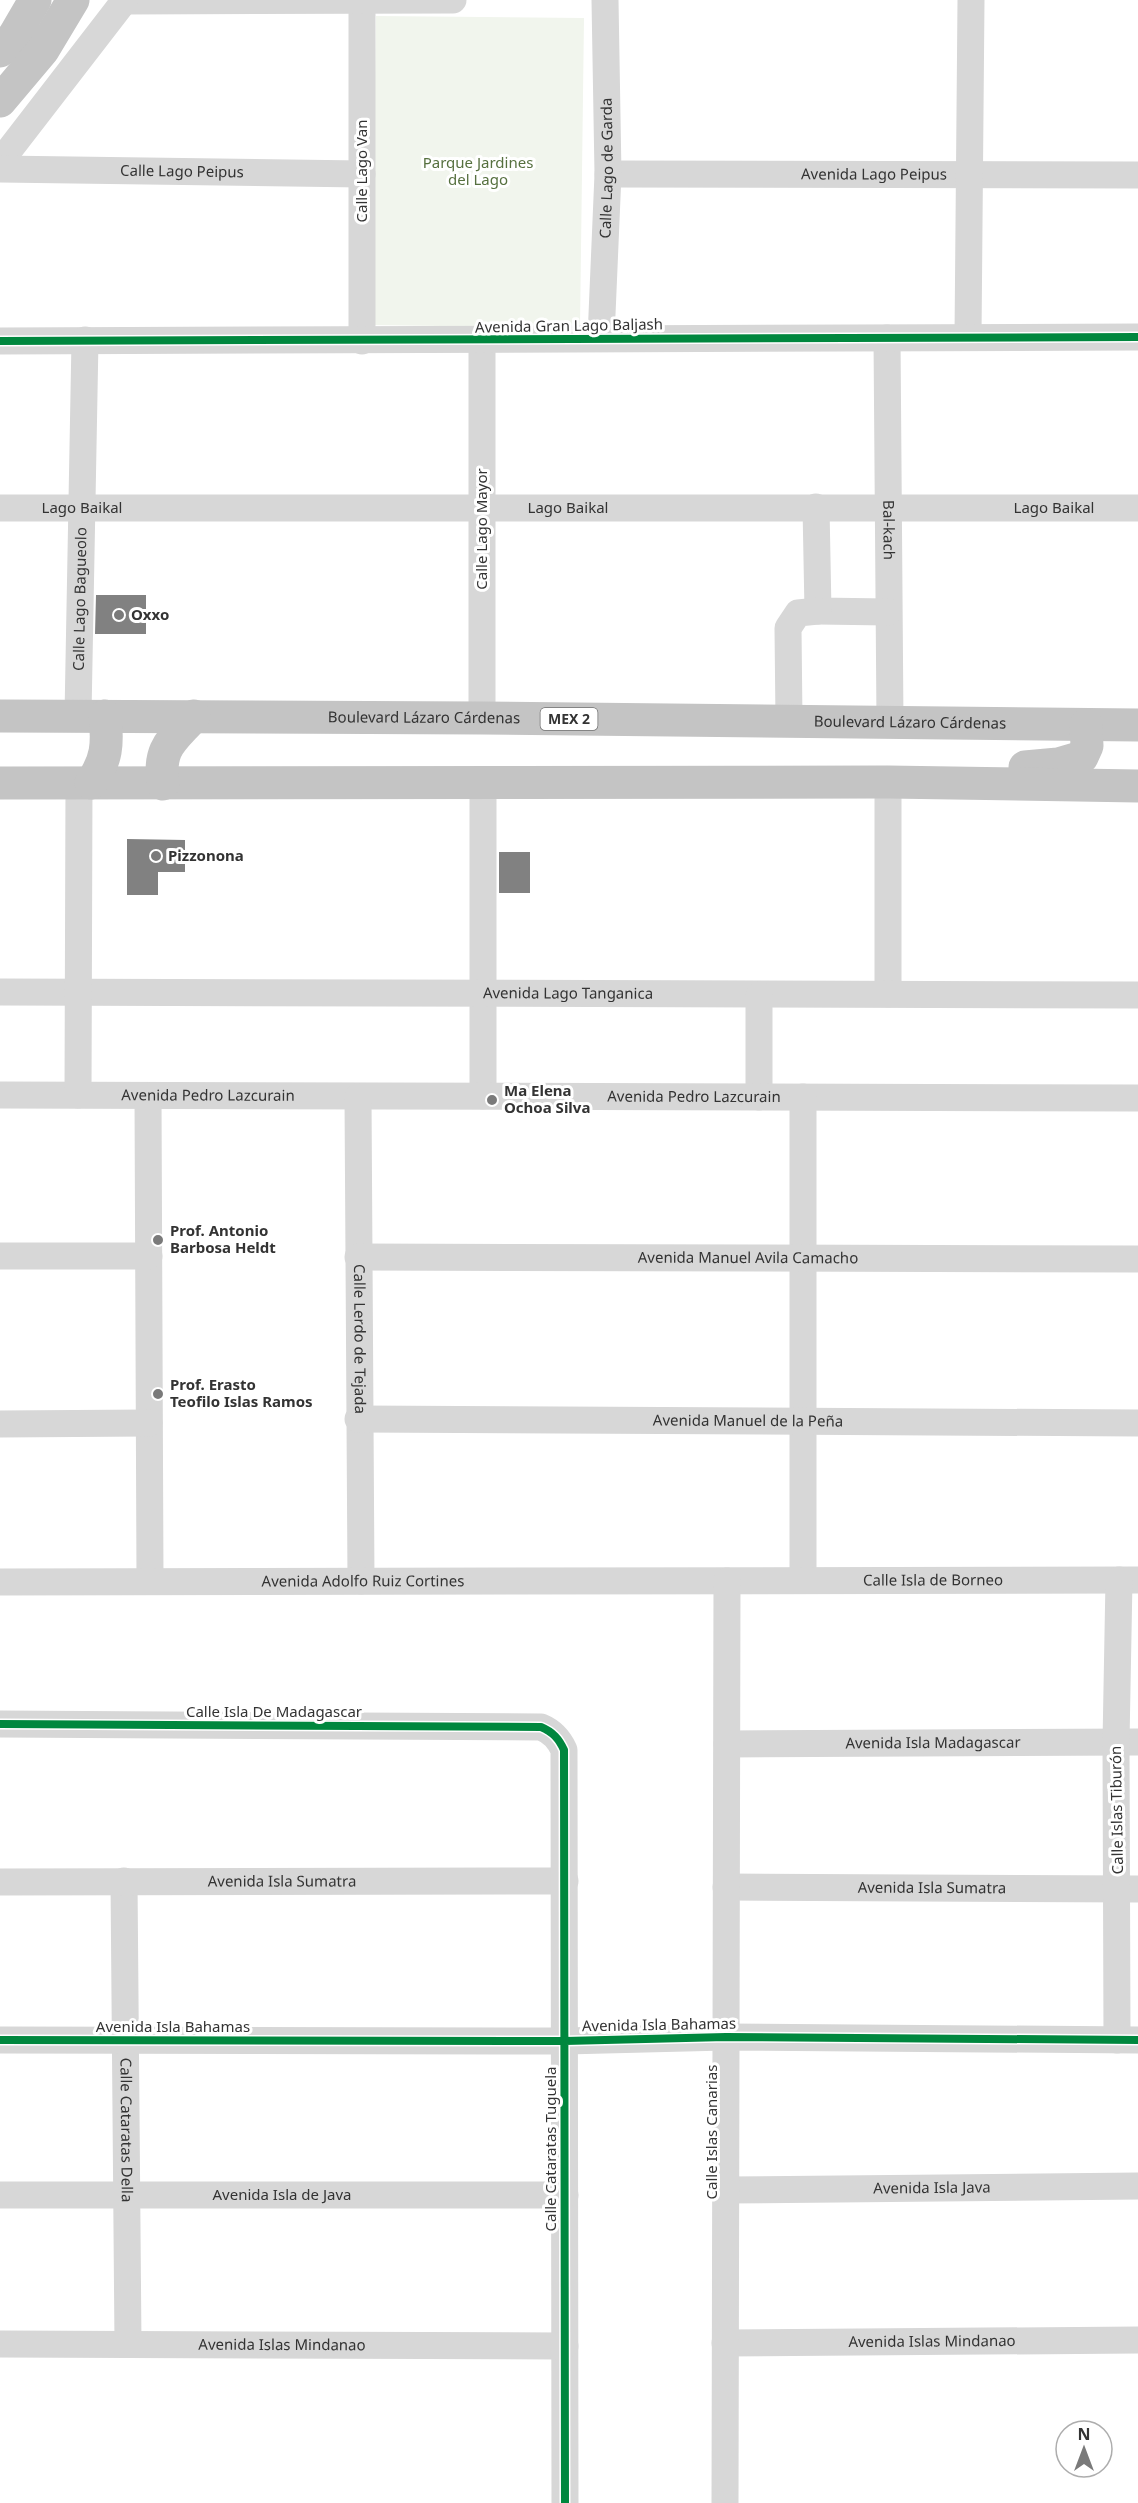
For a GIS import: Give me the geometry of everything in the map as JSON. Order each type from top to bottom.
[{"type":"highway","points":[[0,51],[14,36],[35,0]]},
{"type":"highway","points":[[0,101],[43,50],[73,0]]},
{"type":"highway","name":"Boulevard Lázaro Cárdenas","points":[[0,716],[482,718],[1138,725]]},
{"type":"highway","points":[[85,783],[102,766],[107,753],[91,716]]},
{"type":"highway","points":[[163,784],[160,765],[163,754],[194,716]]},
{"type":"highway","points":[[933,783],[959,773],[1058,764],[1078,760],[1085,753],[1086,725]]},
{"type":"highway","points":[[0,783],[888,782],[1138,786]]},
{"type":"street","points":[[0,162],[125,0],[453,0]]},
{"type":"street","name":"Calle Lago Van","points":[[362,0],[363,341]]},
{"type":"street","name":"Calle Lago de Garda","points":[[601,338],[608,174],[606,0]]},
{"type":"street","points":[[968,337],[971,0]]},
{"type":"street","name":"Calle Lago Peipus","points":[[0,169],[362,174]]},
{"type":"street","name":"Avenida Lago Peipus","points":[[608,174],[1138,175]]},
{"type":"street","name":"Avenida Gran Lago Baljash","points":[[0,341],[1138,337]]},
{"type":"street","name":"Bal-kach","points":[[887,338],[890,722]]},
{"type":"street","name":"Calle Lago Bagueolo","points":[[85,340],[81,507],[91,716]]},
{"type":"street","name":"Calle Lago Mayor","points":[[482,340],[482,718]]},
{"type":"street","points":[[816,507],[818,611]]},
{"type":"street","name":"Lago Baikal","points":[[0,508],[482,510],[816,507],[1138,508]]},
{"type":"street","points":[[789,721],[788,628],[798,613],[888,612]]},
{"type":"street","points":[[483,782],[483,1096]]},
{"type":"street","points":[[888,782],[888,994]]},
{"type":"street","points":[[78,1095],[78,991],[85,783]]},
{"type":"street","name":"Avenida Lago Tanganica","points":[[0,992],[1138,995]]},
{"type":"street","points":[[759,995],[759,1097]]},
{"type":"street","name":"Avenida Pedro Lazcurain","points":[[0,1095],[1138,1098]]},
{"type":"street","points":[[148,1096],[150,1581]]},
{"type":"street","name":"Calle Lerdo de Tejada","points":[[358,1097],[358,1419],[361,1581]]},
{"type":"street","points":[[803,1097],[805,1258],[802,1421],[803,1579]]},
{"type":"street","points":[[0,1256],[149,1256]]},
{"type":"street","name":"Avenida Manuel Avila Camacho","points":[[358,1257],[1138,1259]]},
{"type":"street","name":"Avenida Manuel de la Peña","points":[[358,1419],[1138,1424]]},
{"type":"street","points":[[0,1424],[149,1423]]},
{"type":"street","name":"Calle Isla de Borneo","points":[[727,1581],[803,1579],[1128,1580]]},
{"type":"street","name":"Calle Islas Tiburón","points":[[1128,1580],[1128,2040]]},
{"type":"street","name":"Avenida Adolfo Ruiz Cortines","points":[[0,1582],[727,1581]]},
{"type":"street","name":"Calle Islas Canarias","points":[[725,2503],[727,1581]]},
{"type":"street","name":"Calle Isla De Madagascar","points":[[0,1724],[541,1727],[548,1730]]},
{"type":"street","name":"Calle Cataratas Tuguela","points":[[548,1730],[554,1734],[564,1750],[565,2503]]},
{"type":"street","name":"Avenida Isla Madagascar","points":[[727,1744],[1127,1742]]},
{"type":"street","name":"Calle Cataratas Della","points":[[124,1881],[128,2344]]},
{"type":"street","name":"Avenida Isla Sumatra","points":[[0,1882],[565,1881]]},
{"type":"street","name":"Avenida Isla Sumatra","points":[[726,1887],[1128,1889]]},
{"type":"street","name":"Avenida Isla Bahamas","points":[[0,2040],[565,2041],[726,2037],[1128,2040]]},
{"type":"street","name":"Avenida Isla Java","points":[[726,2190],[1138,2186]]},
{"type":"street","name":"Avenida Isla de Java","points":[[0,2195],[565,2195]]},
{"type":"street","name":"Avenida Islas Mindanao","points":[[725,2343],[1138,2340]]},
{"type":"street","name":"Avenida Islas Mindanao","points":[[0,2344],[565,2346]]},
{"type":"green space","name":"Parque Jardines del Lago","points":[[376,16],[584,18],[580,328],[371,325]]},
{"type":"building","name":"Oxxo","points":[[96,595],[146,595],[146,634],[95,634]]},
{"type":"building","name":"Pizzonona","points":[[127,839],[185,840],[185,872],[158,872],[158,895],[127,895]]},
{"type":"building","points":[[499,852],[530,852],[530,893],[499,893]]},
{"type":"cycle path","points":[[0,341],[1138,337]]},
{"type":"cycle path","points":[[0,1724],[541,1727],[558,1739],[564,1750],[565,2503]]},
{"type":"cycle path","points":[[0,2040],[565,2041],[726,2037],[1138,2040]]},
{"type":"place","name":"Oxxo","points":[[119,615]]},
{"type":"place","name":"Pizzonona","points":[[156,856]]},
{"type":"place","name":"Ma Elena Ochoa Silva","points":[[492,1100]]},
{"type":"place","name":"Prof. Antonio Barbosa Heldt","points":[[158,1240]]},
{"type":"place","name":"Prof. Erasto Teofilo Islas Ramos","points":[[158,1394]]}]
